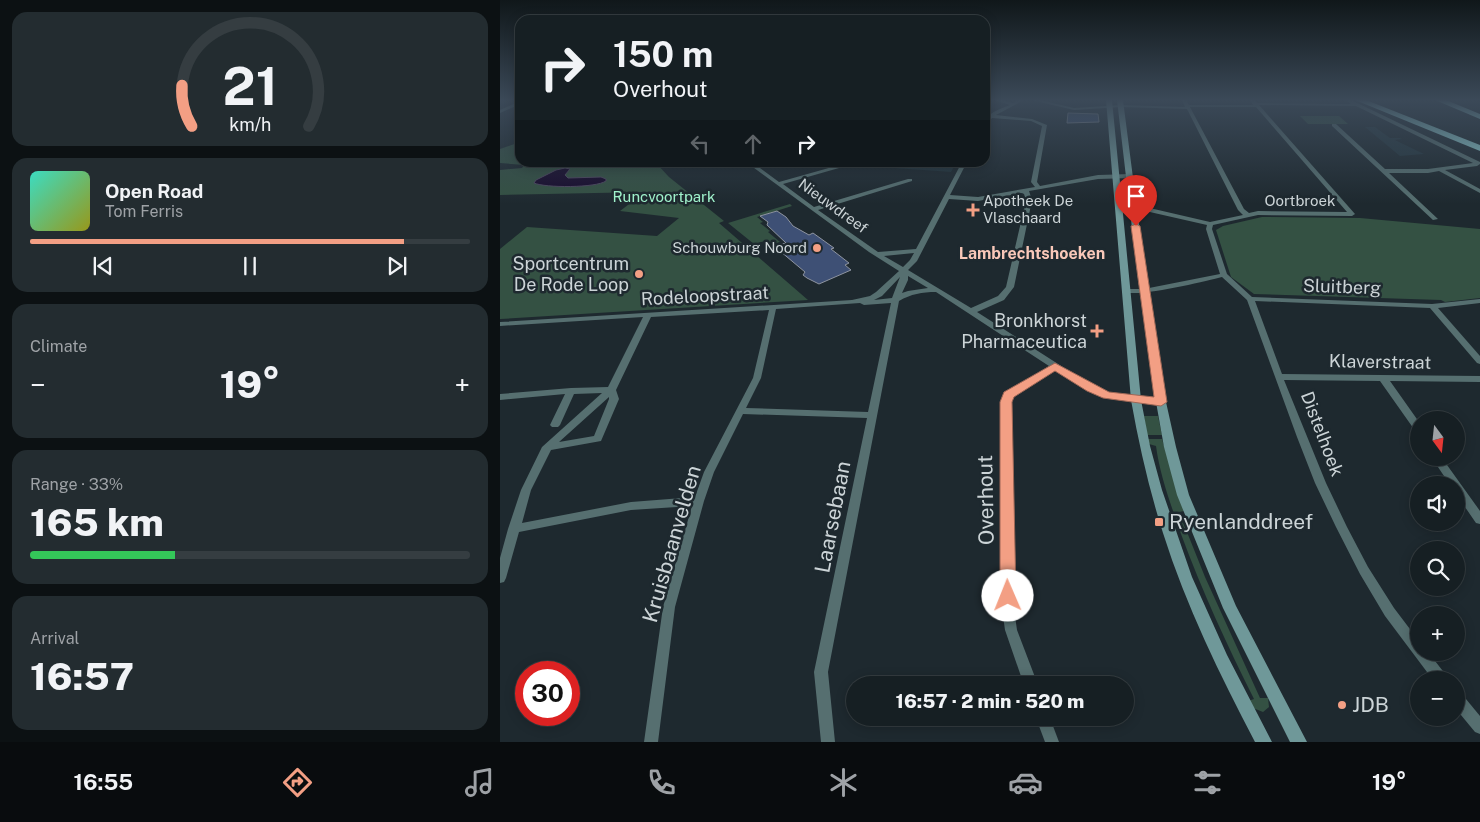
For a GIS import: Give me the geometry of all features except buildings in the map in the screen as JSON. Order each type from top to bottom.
[{"type":"highway","points":[[1444,135],[1480,148]]},
{"type":"street","points":[[1039,188],[1034,182],[1043,135]]},
{"type":"street","points":[[1112,135],[1136,400],[1142,437],[1157,498],[1182,571],[1228,675],[1264,742]]},
{"type":"street","points":[[1125,135],[1144,291],[1161,402],[1170,448],[1183,495],[1230,608],[1299,742]]},
{"type":"street","points":[[1203,135],[1241,210],[1248,215]]},
{"type":"street","points":[[1282,135],[1352,214]]},
{"type":"street","points":[[1344,135],[1435,220]]},
{"type":"street","points":[[1382,171],[1439,169],[1478,163],[1421,135]]},
{"type":"street","name":"Nieuwdreef","points":[[755,167],[871,251],[904,270]]},
{"type":"street","points":[[778,184],[840,167]]},
{"type":"street","name":"Laarsebaan","points":[[895,300],[891,292],[892,282],[913,261],[962,167]]},
{"type":"street","points":[[1439,169],[1480,191]]},
{"type":"street","points":[[946,198],[978,199],[1098,177],[1131,176]]},
{"type":"street","points":[[814,209],[910,180]]},
{"type":"street","points":[[970,312],[1001,298],[1010,287],[1029,200],[1024,190]]},
{"type":"street","points":[[1118,206],[1133,206],[1210,224],[1248,215]]},
{"type":"street","name":"Oortbroek","points":[[1248,215],[1352,214]]},
{"type":"street","name":"Distelhoek","points":[[1210,224],[1209,229],[1224,274],[1250,299],[1329,504],[1368,576],[1410,639]]},
{"type":"street","name":"Nieuwdreef","points":[[878,254],[918,251]]},
{"type":"street","points":[[904,270],[1091,389],[1107,395],[1161,402]]},
{"type":"street","name":"Laarsebaan","points":[[828,742],[821,672],[895,300],[904,280],[904,270]]},
{"type":"street","points":[[1126,291],[1144,291],[1224,274]]},
{"type":"street","name":"Rodeloopstraat","points":[[872,298],[885,290],[892,282]]},
{"type":"street","points":[[895,300],[908,293],[924,290],[939,291]]},
{"type":"street","name":"Rodeloopstraat","points":[[852,302],[872,298],[895,300]]},
{"type":"street","name":"Sluitberg","points":[[1250,299],[1432,306],[1480,300]]},
{"type":"street","name":"Rodeloopstraat","points":[[503,324],[895,300]]},
{"type":"street","points":[[1432,306],[1480,360]]},
{"type":"street","name":"Kruisbaanvelden","points":[[650,742],[668,607],[709,472],[757,378],[773,307]]},
{"type":"street","points":[[500,578],[526,490],[547,447],[611,390],[648,314]]},
{"type":"street","points":[[500,332],[503,324]]},
{"type":"street","name":"Overhout","points":[[1028,676],[1011,630],[1008,616],[1006,402],[1009,395],[1055,366]]},
{"type":"street","name":"Klaverstraat","points":[[1280,377],[1480,379]]},
{"type":"street","points":[[1383,378],[1410,417]]},
{"type":"street","points":[[500,397],[571,391],[611,390]]},
{"type":"street","points":[[547,447],[598,439],[614,399],[611,390]]},
{"type":"street","points":[[554,425],[571,391]]},
{"type":"street","points":[[740,411],[873,415]]},
{"type":"street","points":[[1465,498],[1480,520]]},
{"type":"street","points":[[514,529],[631,506],[699,501]]},
{"type":"street","name":"Distelhoek","points":[[1426,661],[1435,671]]},
{"type":"street","points":[[1465,709],[1480,727]]},
{"type":"street","points":[[1046,726],[1052,742]]},
{"type":"shaded area","points":[[1374,135],[1400,138],[1402,139],[1395,140],[1424,154],[1400,156]]},
{"type":"shaded area","points":[[892,167],[954,167],[951,172]]},
{"type":"shaded area","points":[[570,169],[565,175],[568,178],[601,177],[606,179],[606,181],[592,185],[570,187],[534,183],[536,180],[556,170]]},
{"type":"green space","name":"Sportcentrum De Rode Loop","points":[[515,144],[515,164],[500,163],[500,149]]},
{"type":"green space","name":"Sportcentrum De Rode Loop","points":[[660,167],[669,177],[724,221],[719,223],[808,300],[500,319],[500,249],[527,227],[657,236],[679,218],[620,211],[645,192],[500,195],[500,170],[522,168]]},
{"type":"green space","points":[[790,204],[792,206],[757,217],[763,222],[760,223],[770,231],[768,232],[780,242],[771,245],[765,241],[754,244],[728,223]]},
{"type":"green space","points":[[1262,217],[1360,218],[1480,229],[1480,298],[1445,302],[1441,300],[1254,294],[1231,277],[1216,230],[1223,226]]},
{"type":"green space","points":[[1144,416],[1158,416],[1162,435],[1147,435]]},
{"type":"green space","points":[[1147,439],[1162,439],[1184,511],[1179,512],[1205,577],[1260,698],[1268,698],[1269,707],[1263,712],[1253,708],[1248,701],[1254,699],[1215,618],[1189,555],[1166,490],[1156,446],[1149,444]]},
{"type":"place","name":"Apotheek De Vlaschaard","points":[[973,210]]},
{"type":"place","name":"Schouwburg Noord","points":[[817,248]]},
{"type":"place","name":"Sportcentrum De Rode Loop","points":[[639,274]]},
{"type":"place","name":"Bronkhorst Pharmaceutica","points":[[1097,331]]},
{"type":"place","name":"Ryenlanddreef","points":[[1159,522]]},
{"type":"place","name":"JDB","points":[[1342,705]]},
{"type":"district","name":"Lambrechtshoeken","points":[[1032,253]]},
{"type":"route","points":[[1008,596],[1006,402],[1009,395],[1055,366],[1091,389],[1107,395],[1161,402],[1136,226]]},
{"type":"park label","name":"Runcvoortpark","points":[[664,197]]}]
